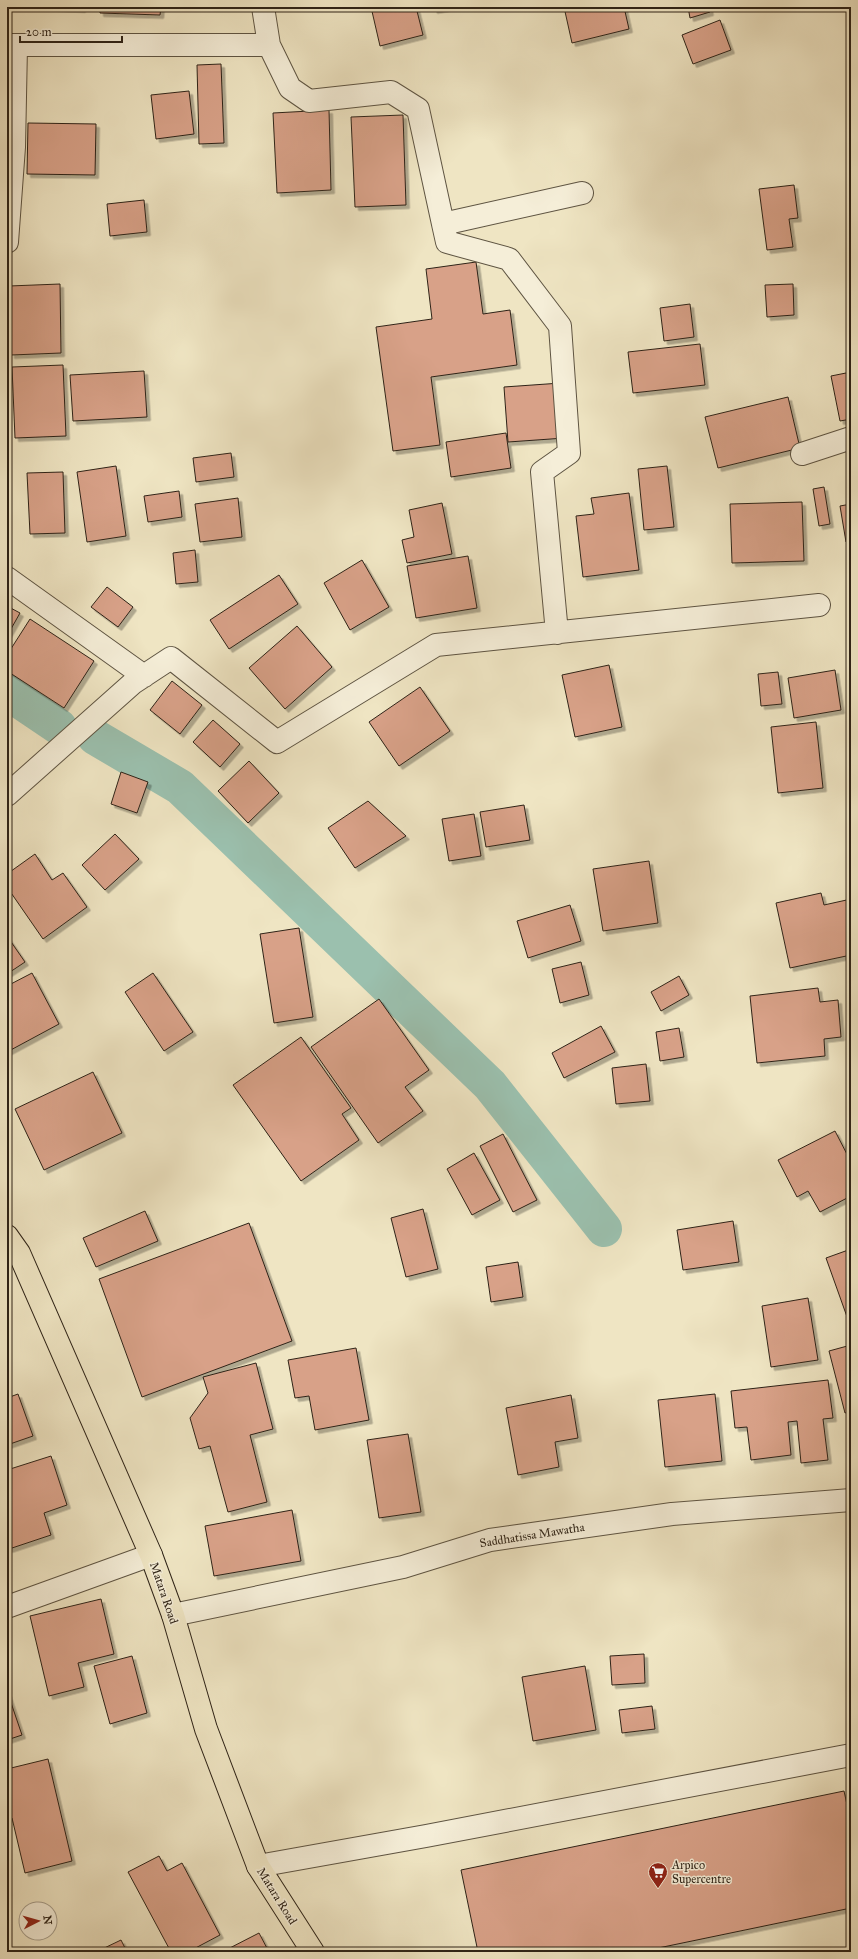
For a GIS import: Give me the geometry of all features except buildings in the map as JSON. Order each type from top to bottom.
[{"type":"highway","name":"Matara Road","points":[[7,1236],[19,1253],[151,1555],[173,1615],[206,1729],[258,1866],[313,1952]]},
{"type":"street","points":[[263,7],[269,45],[290,88],[309,101],[391,92],[418,109],[447,242],[509,259],[560,326],[569,453],[542,472],[556,633]]},
{"type":"street","points":[[7,242],[14,147],[11,45],[269,45]]},
{"type":"street","points":[[444,224],[582,193]]},
{"type":"street","points":[[802,454],[851,438]]},
{"type":"street","points":[[7,578],[144,676]]},
{"type":"street","points":[[7,795],[133,683],[171,658],[277,742],[436,645],[819,605]]},
{"type":"street","name":"Saddhatissa Mawatha","points":[[173,1615],[403,1567],[490,1540],[672,1514],[851,1500]]},
{"type":"street","points":[[7,1607],[151,1555]]},
{"type":"street","points":[[258,1866],[426,1836],[851,1755]]},
{"type":"waterway","points":[[7,692],[59,727]]},
{"type":"waterway","points":[[95,737],[180,787],[490,1085],[604,1229]]},
{"type":"place","name":"Arpico Supercentre","points":[[658,1889]]}]
